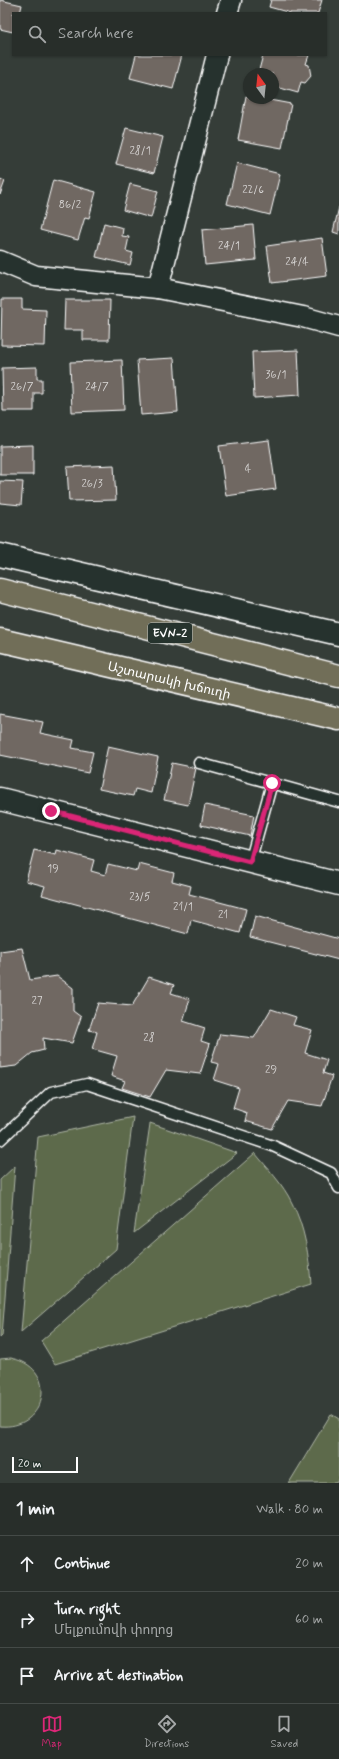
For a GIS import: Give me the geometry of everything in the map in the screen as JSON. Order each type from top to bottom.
[{"type":"main road","name":"EVN-2","points":[[0,590],[339,676]]},
{"type":"main road","name":"Աշտարակի խճուղի","points":[[0,640],[339,719]]},
{"type":"street","points":[[227,12],[230,0]]},
{"type":"street","points":[[158,288],[217,56]]},
{"type":"street","points":[[0,261],[36,276],[158,288],[303,317],[339,327]]},
{"type":"street","points":[[0,555],[339,634]]},
{"type":"street","points":[[0,799],[339,884]]},
{"type":"lane","points":[[199,763],[339,802]]},
{"type":"lane","points":[[250,862],[272,783]]},
{"type":"lane","points":[[0,1140],[51,1092],[87,1084],[273,1146],[331,1173],[339,1188]]},
{"type":"green space","points":[[133,1117],[116,1249],[21,1332],[38,1137]]},
{"type":"green space","points":[[150,1124],[237,1153],[134,1233]]},
{"type":"green space","points":[[255,1153],[284,1189],[296,1212],[306,1242],[311,1284],[55,1364],[41,1341]]},
{"type":"green space","points":[[15,1166],[2,1336],[0,1338],[0,1180]]},
{"type":"green space","points":[[11,1358],[23,1362],[34,1370],[40,1379],[42,1390],[40,1402],[35,1412],[27,1420],[15,1425],[0,1426],[0,1359]]},
{"type":"green space","points":[[331,1414],[339,1419],[339,1478],[336,1483],[289,1483]]},
{"type":"building","points":[[0,0],[22,5],[20,12],[12,12],[12,32],[0,29]]},
{"type":"building","points":[[271,0],[322,0],[318,12],[287,12],[269,7]]},
{"type":"building","points":[[136,56],[182,56],[173,89],[130,78]]},
{"type":"building","points":[[263,56],[309,56],[306,64],[309,65],[311,76],[305,83],[301,82],[298,93],[279,88],[279,68],[260,68]]},
{"type":"building","points":[[279,102],[291,104],[282,148],[238,140],[245,104],[279,104]]},
{"type":"building","points":[[126,128],[163,137],[154,173],[116,164]]},
{"type":"building","points":[[237,163],[280,174],[270,215],[227,204]]},
{"type":"building","points":[[0,179],[5,181],[0,195]]},
{"type":"building","points":[[53,180],[96,192],[89,218],[85,217],[78,240],[40,230]]},
{"type":"building","points":[[130,184],[158,191],[151,218],[123,210]]},
{"type":"building","points":[[339,207],[339,234],[333,232]]},
{"type":"building","points":[[104,223],[123,228],[122,236],[129,237],[126,251],[133,253],[130,265],[96,257]]},
{"type":"building","points":[[253,225],[256,260],[205,265],[202,230]]},
{"type":"building","points":[[322,238],[327,276],[272,283],[267,246]]},
{"type":"building","points":[[2,299],[22,299],[22,309],[46,310],[45,346],[1,345]]},
{"type":"building","points":[[65,300],[110,300],[109,340],[83,340],[83,330],[64,330]]},
{"type":"building","points":[[298,350],[300,395],[254,398],[252,352]]},
{"type":"building","points":[[174,358],[178,412],[141,415],[137,360]]},
{"type":"building","points":[[122,360],[124,410],[72,412],[70,362]]},
{"type":"building","points":[[37,367],[37,379],[42,379],[42,393],[34,393],[34,411],[3,411],[2,368]]},
{"type":"building","points":[[269,440],[276,489],[226,496],[219,446]]},
{"type":"building","points":[[33,445],[33,475],[0,475],[0,446]]},
{"type":"building","points":[[114,465],[116,500],[69,501],[67,467]]},
{"type":"building","points":[[0,481],[23,482],[21,505],[0,503]]},
{"type":"building","points":[[0,714],[43,722],[40,733],[74,740],[72,748],[93,752],[88,773],[0,755]]},
{"type":"building","points":[[108,746],[158,757],[151,793],[135,789],[133,796],[99,789]]},
{"type":"building","points":[[172,763],[196,768],[188,805],[164,800]]},
{"type":"building","points":[[205,805],[254,815],[250,836],[201,825]]},
{"type":"building","points":[[34,850],[56,855],[57,850],[94,860],[91,871],[105,875],[108,864],[137,871],[139,864],[174,873],[172,881],[191,886],[189,894],[246,909],[240,933],[191,920],[188,934],[42,895],[45,886],[26,881]]},
{"type":"building","points":[[255,916],[339,939],[339,960],[250,937]]},
{"type":"building","points":[[22,948],[30,980],[57,976],[73,988],[73,1011],[81,1017],[72,1043],[43,1038],[44,1050],[32,1053],[16,1066],[0,1068],[0,951]]},
{"type":"building","points":[[149,977],[174,985],[171,993],[190,999],[183,1021],[205,1028],[201,1041],[210,1044],[200,1074],[166,1070],[150,1097],[122,1088],[125,1081],[111,1076],[117,1056],[92,1049],[97,1032],[89,1030],[98,1003],[132,1006]]},
{"type":"building","points":[[271,1009],[296,1017],[293,1025],[312,1030],[305,1053],[327,1060],[323,1073],[332,1076],[322,1106],[288,1101],[272,1129],[245,1121],[247,1113],[233,1108],[239,1088],[214,1080],[219,1064],[211,1062],[220,1034],[254,1038]]},
{"type":"route","points":[[51,811],[250,862],[272,783]]}]
